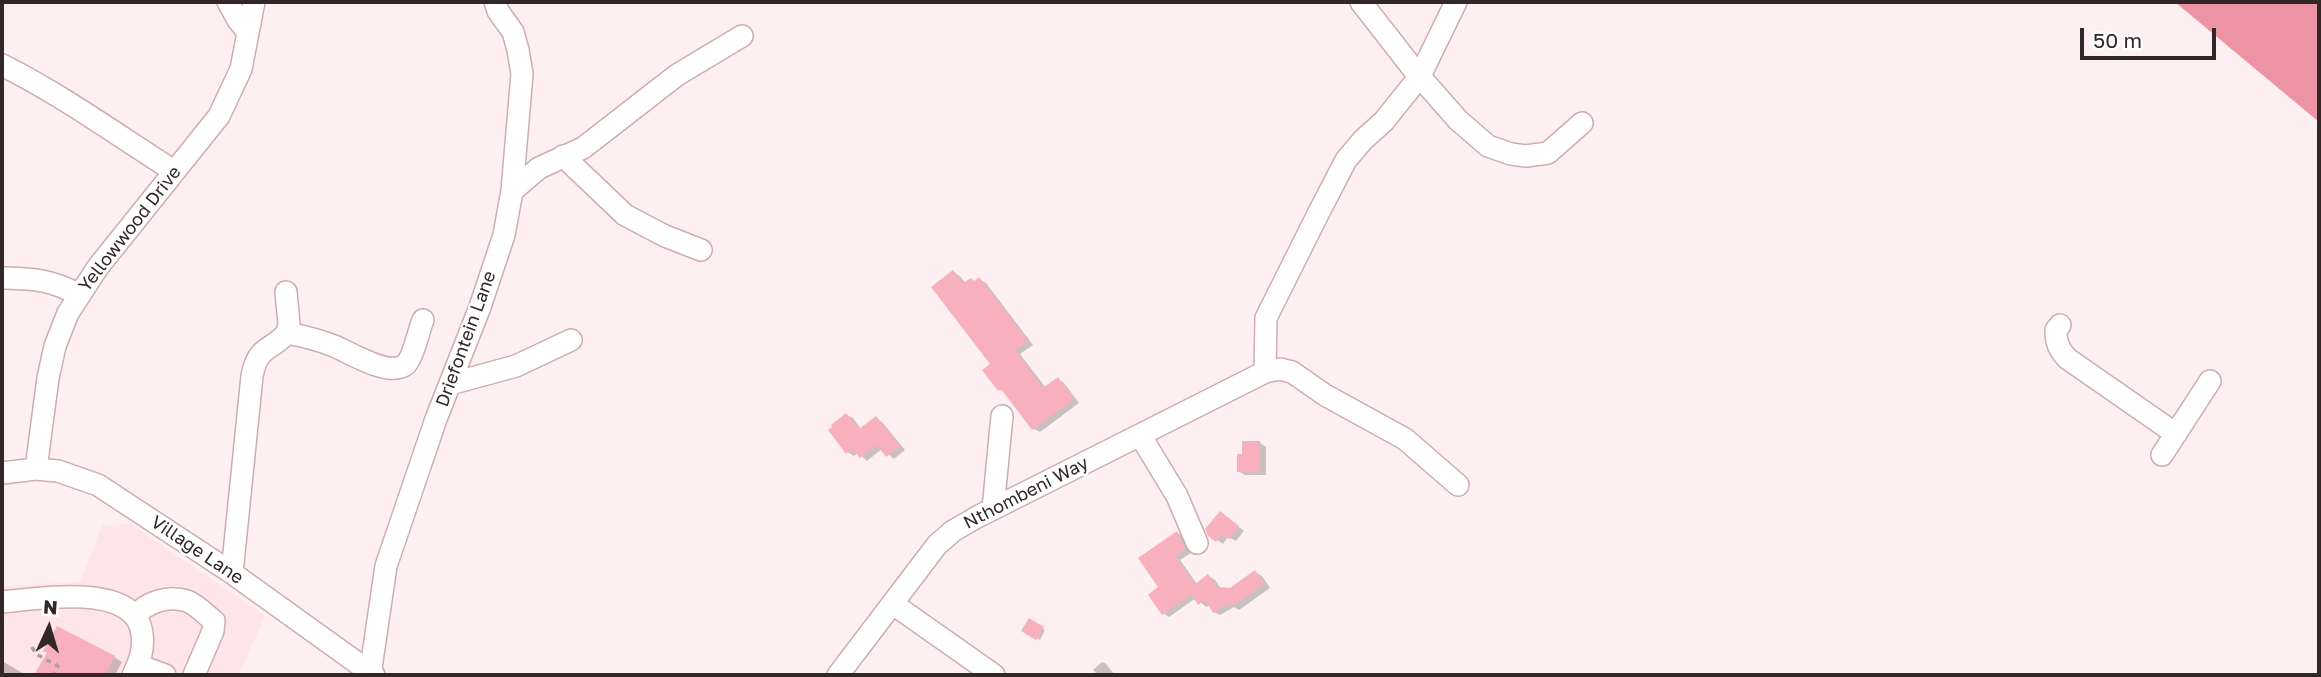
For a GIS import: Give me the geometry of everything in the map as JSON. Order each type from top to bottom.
[{"type":"street","points":[[228,2],[248,32]]},
{"type":"street","name":"Yellowwood Drive","points":[[36,469],[55,345],[78,294],[219,116],[241,69],[254,2]]},
{"type":"street","name":"Driefontein Lane","points":[[372,675],[386,566],[504,235],[512,191],[522,74],[513,32],[495,2]]},
{"type":"street","points":[[1361,2],[1458,120],[1488,146],[1498,151],[1526,156],[1548,153],[1582,123]]},
{"type":"street","points":[[1456,2],[1420,76],[1384,121],[1346,160],[1319,212],[1266,318],[1265,372],[1280,369],[1292,372],[1325,395],[1405,439],[1458,485]]},
{"type":"street","points":[[512,191],[533,172],[583,148],[677,75],[742,36]]},
{"type":"street","points":[[2,65],[92,116],[174,171]]},
{"type":"street","points":[[563,156],[625,215],[646,228],[701,250]]},
{"type":"street","points":[[2,278],[41,280],[58,284],[78,294]]},
{"type":"street","points":[[232,573],[255,361],[268,346],[287,333],[289,324],[286,292]]},
{"type":"street","points":[[287,333],[312,338],[374,365],[392,369],[404,366],[409,360],[423,320]]},
{"type":"street","points":[[2060,325],[2056,330],[2056,340],[2060,351],[2068,359],[2176,434]]},
{"type":"street","points":[[450,384],[516,366],[571,340]]},
{"type":"street","name":"Nthombeni Way","points":[[839,675],[937,545],[953,531],[1265,372]]},
{"type":"street","points":[[2162,455],[2210,381]]},
{"type":"street","points":[[993,509],[1002,416]]},
{"type":"street","points":[[1140,435],[1177,496],[1197,543]]},
{"type":"street","name":"Village Lane","points":[[2,473],[36,469],[58,471],[98,485],[232,573],[372,675]]},
{"type":"street","points":[[2,602],[82,596],[102,598],[118,604],[135,616],[141,626],[143,651],[136,670],[165,675]]},
{"type":"street","points":[[135,616],[144,606],[165,600],[187,601],[214,621],[214,631],[194,675]]},
{"type":"street","points":[[892,604],[994,675]]},
{"type":"path","points":[[32,647],[36,654],[58,666],[53,675]]},
{"type":"shaded area","points":[[2175,2],[2319,2],[2319,122]]},
{"type":"shaded area","points":[[131,524],[265,616],[239,675],[2,675],[2,586],[80,582],[102,525]]},
{"type":"building","points":[[953,270],[963,283],[979,277],[1028,341],[1015,350],[1043,388],[1058,377],[1074,399],[1032,430],[1001,389],[998,391],[982,370],[990,364],[931,287]]},
{"type":"building","points":[[846,413],[859,429],[876,416],[900,446],[886,457],[877,445],[860,458],[852,449],[846,454],[828,430]]},
{"type":"building","points":[[1242,441],[1260,441],[1260,472],[1237,472],[1237,454],[1242,454]]},
{"type":"building","points":[[1220,511],[1239,526],[1229,539],[1222,534],[1216,542],[1208,536],[1205,529]]},
{"type":"building","points":[[1177,531],[1185,549],[1175,556],[1195,584],[1208,574],[1217,587],[1230,588],[1255,570],[1264,584],[1231,607],[1228,603],[1213,613],[1205,600],[1198,605],[1191,594],[1162,615],[1148,595],[1158,587],[1138,558]]},
{"type":"building","points":[[1029,618],[1044,627],[1036,640],[1021,631]]},
{"type":"building","points":[[57,626],[115,656],[105,675],[34,675],[47,653],[43,651]]}]
